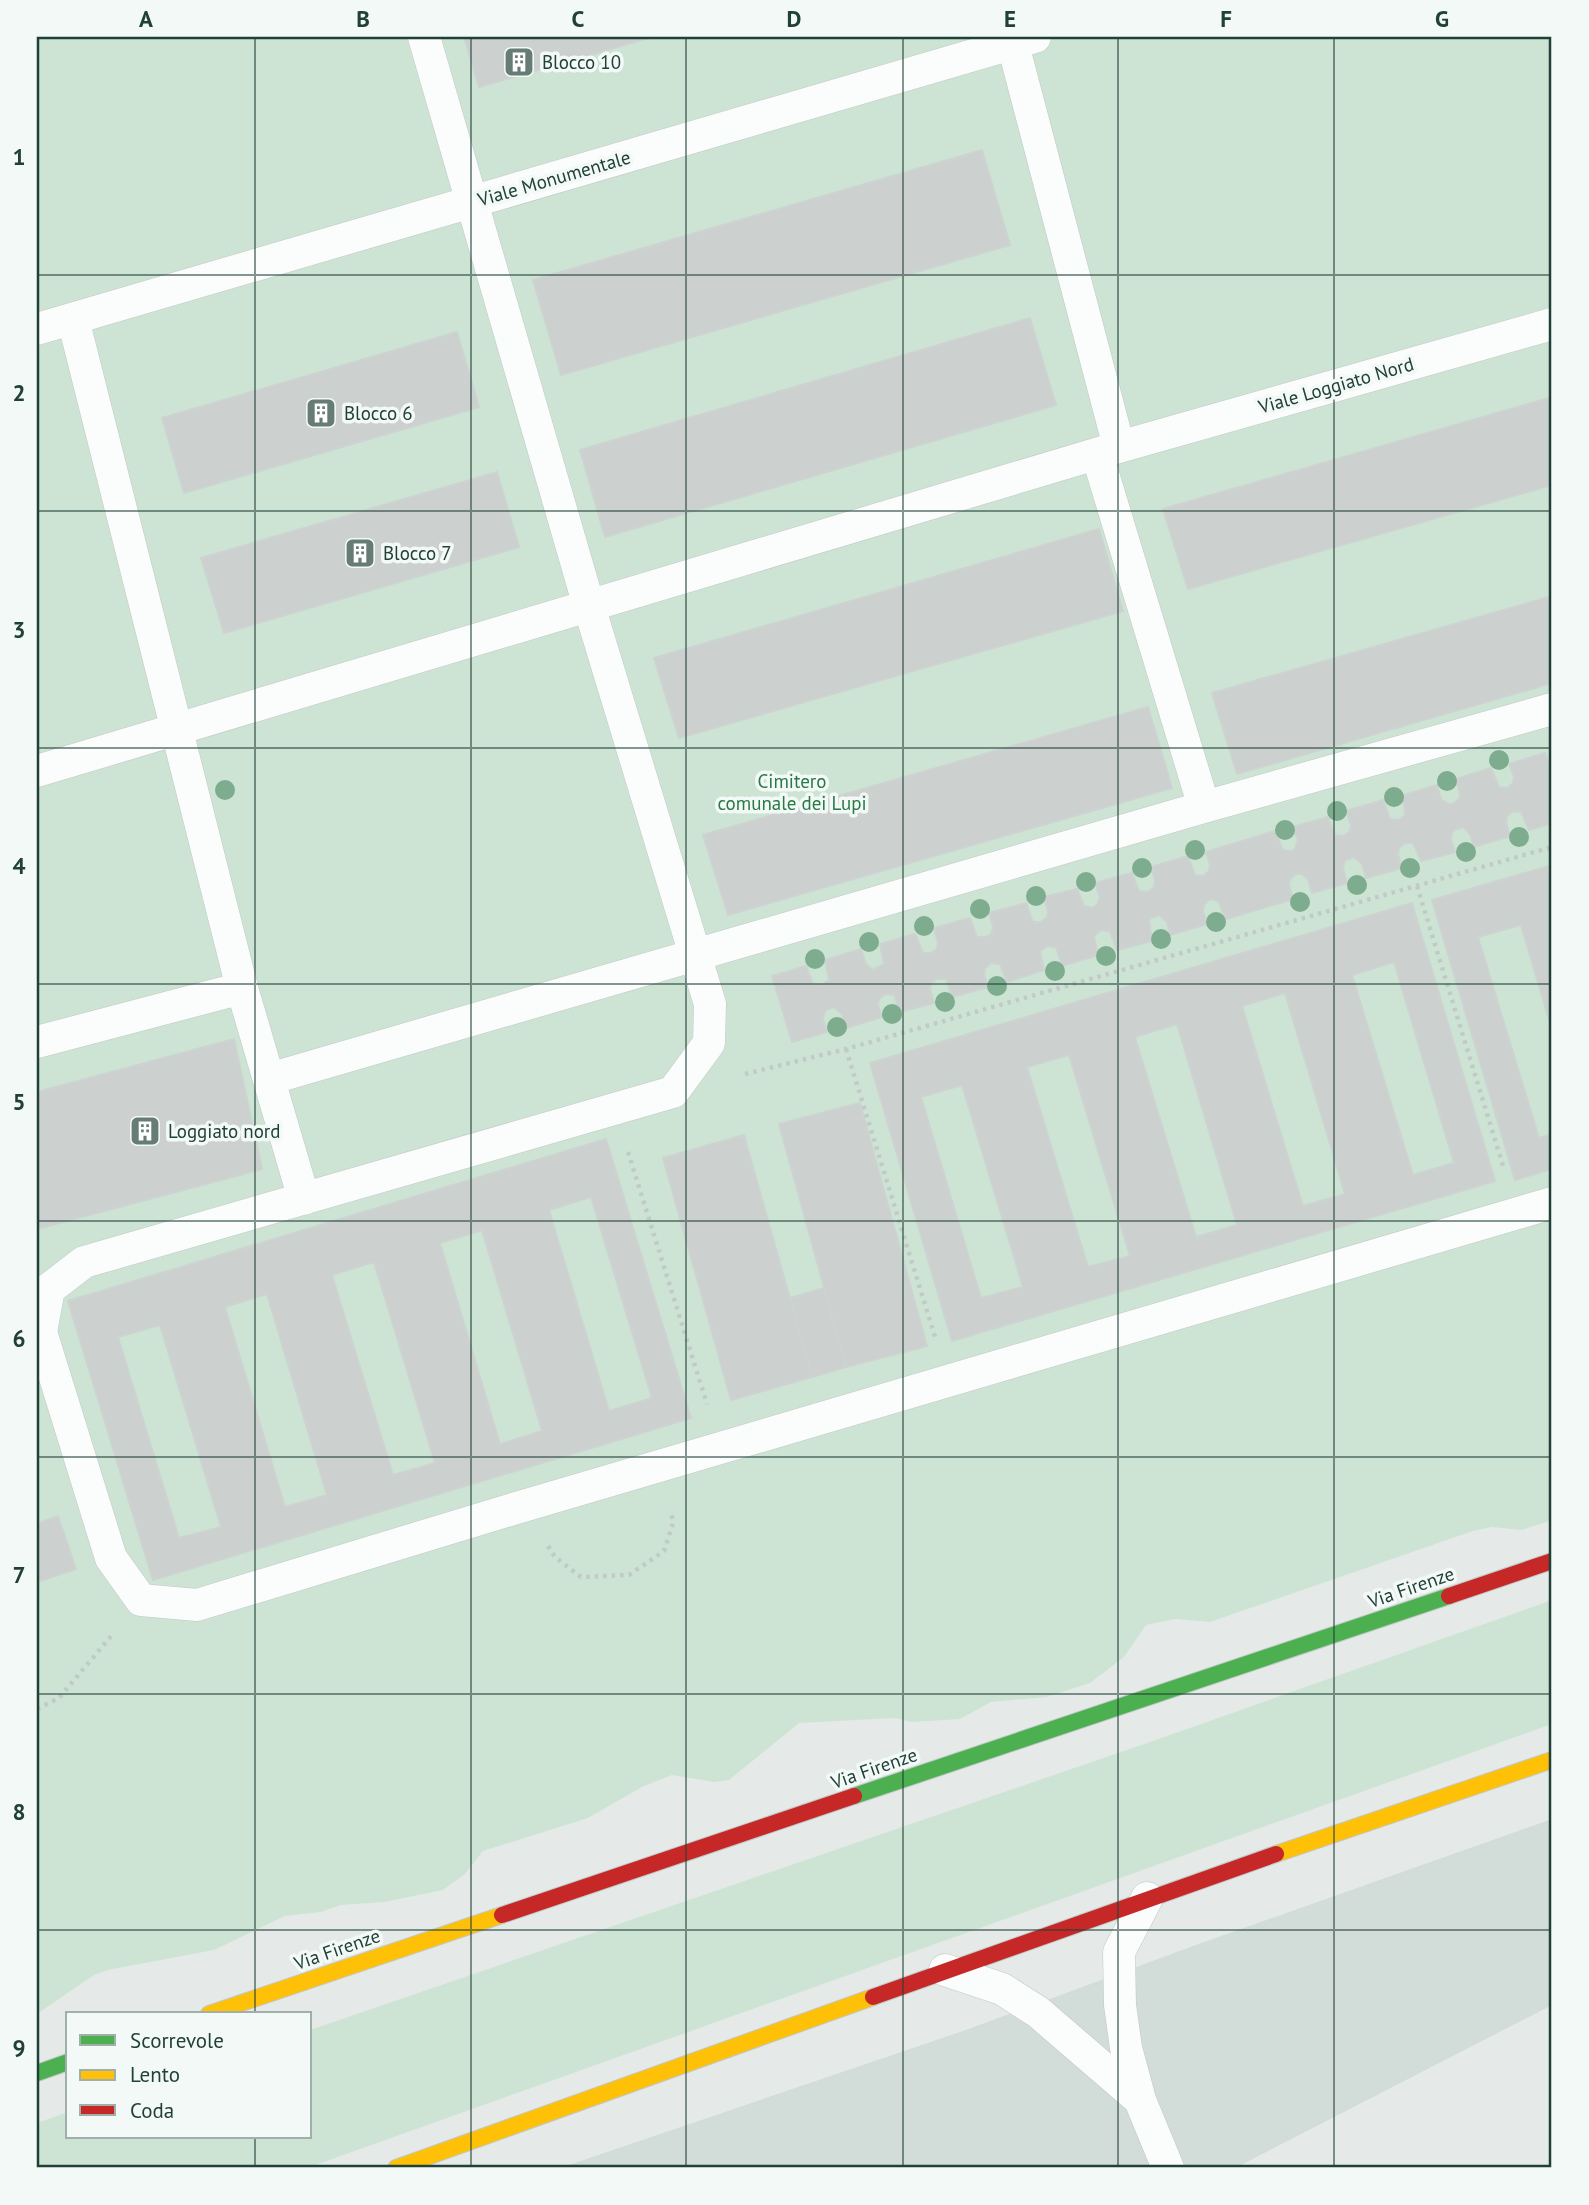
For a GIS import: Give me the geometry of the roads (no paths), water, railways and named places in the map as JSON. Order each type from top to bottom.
[{"type":"main road","name":"Via Firenze","points":[[215,2012],[1552,1561]]},
{"type":"main road","points":[[396,2168],[1147,1898],[1552,1760]]},
{"type":"main road","points":[[37,2073],[66,2063]]},
{"type":"lane","points":[[424,37],[589,606],[710,1004],[709,1043],[673,1092],[83,1262],[49,1289],[41,1332],[111,1558],[141,1600],[197,1605],[503,1511],[1552,1203]]},
{"type":"lane","points":[[1020,39],[1108,450],[1205,807]]},
{"type":"lane","name":"Viale Monumentale","points":[[37,329],[1020,39]]},
{"type":"lane","points":[[73,319],[242,988],[304,1199]]},
{"type":"lane","name":"Viale Loggiato Nord","points":[[37,771],[1108,450],[1552,324]]},
{"type":"lane","points":[[269,1079],[1552,709]]},
{"type":"lane","points":[[37,1042],[242,988]]},
{"type":"lane","points":[[1147,1898],[1119,1952],[1120,2005],[1126,2049],[1140,2100],[1168,2168]]},
{"type":"lane","points":[[945,1970],[1002,1989],[1038,2012],[1140,2100]]},
{"type":"place","name":"Blocco 10","points":[[519,62]]},
{"type":"place","name":"Blocco 6","points":[[321,413]]},
{"type":"place","name":"Blocco 7","points":[[360,553]]},
{"type":"place","name":"Loggiato nord","points":[[145,1131]]},
{"type":"park label","name":"Cimitero comunale dei Lupi","points":[[792,792]]}]
